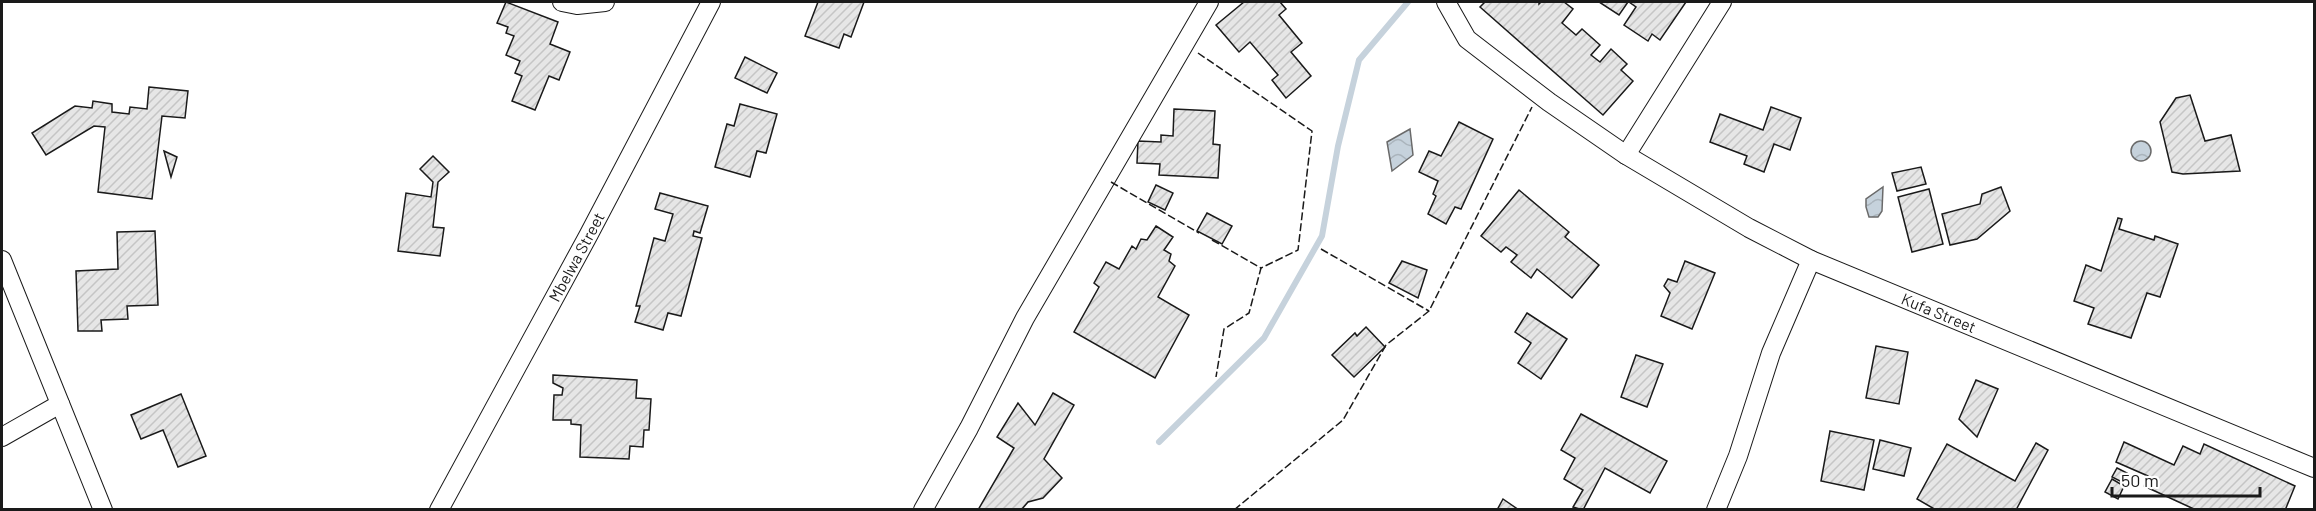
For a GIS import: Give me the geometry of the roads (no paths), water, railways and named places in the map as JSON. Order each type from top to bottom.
[{"type":"street","points":[[562,2],[577,5],[605,2]]},
{"type":"street","name":"Mbelwa Street","points":[[439,510],[588,236],[711,2]]},
{"type":"street","points":[[923,510],[969,428],[1025,318],[1209,2]]},
{"type":"street","name":"Kufa Street","points":[[1446,2],[1467,39],[1549,102],[1626,155],[1749,228],[1811,260],[2314,468]]},
{"type":"street","points":[[1626,155],[1722,2]]},
{"type":"street","points":[[2,260],[103,510]]},
{"type":"street","points":[[1716,510],[1738,456],[1771,353],[1811,260]]},
{"type":"street","points":[[2,437],[60,404]]},
{"type":"water","points":[[1410,129],[1413,155],[1392,171],[1387,142]]},
{"type":"water","points":[[2137,141],[2145,141],[2151,147],[2151,155],[2145,161],[2137,161],[2131,155],[2131,147]]},
{"type":"water","points":[[1883,187],[1882,211],[1878,217],[1869,217],[1866,199]]},
{"type":"waterway","points":[[1159,442],[1264,338],[1322,236],[1338,146],[1359,60],[1408,2]]}]
